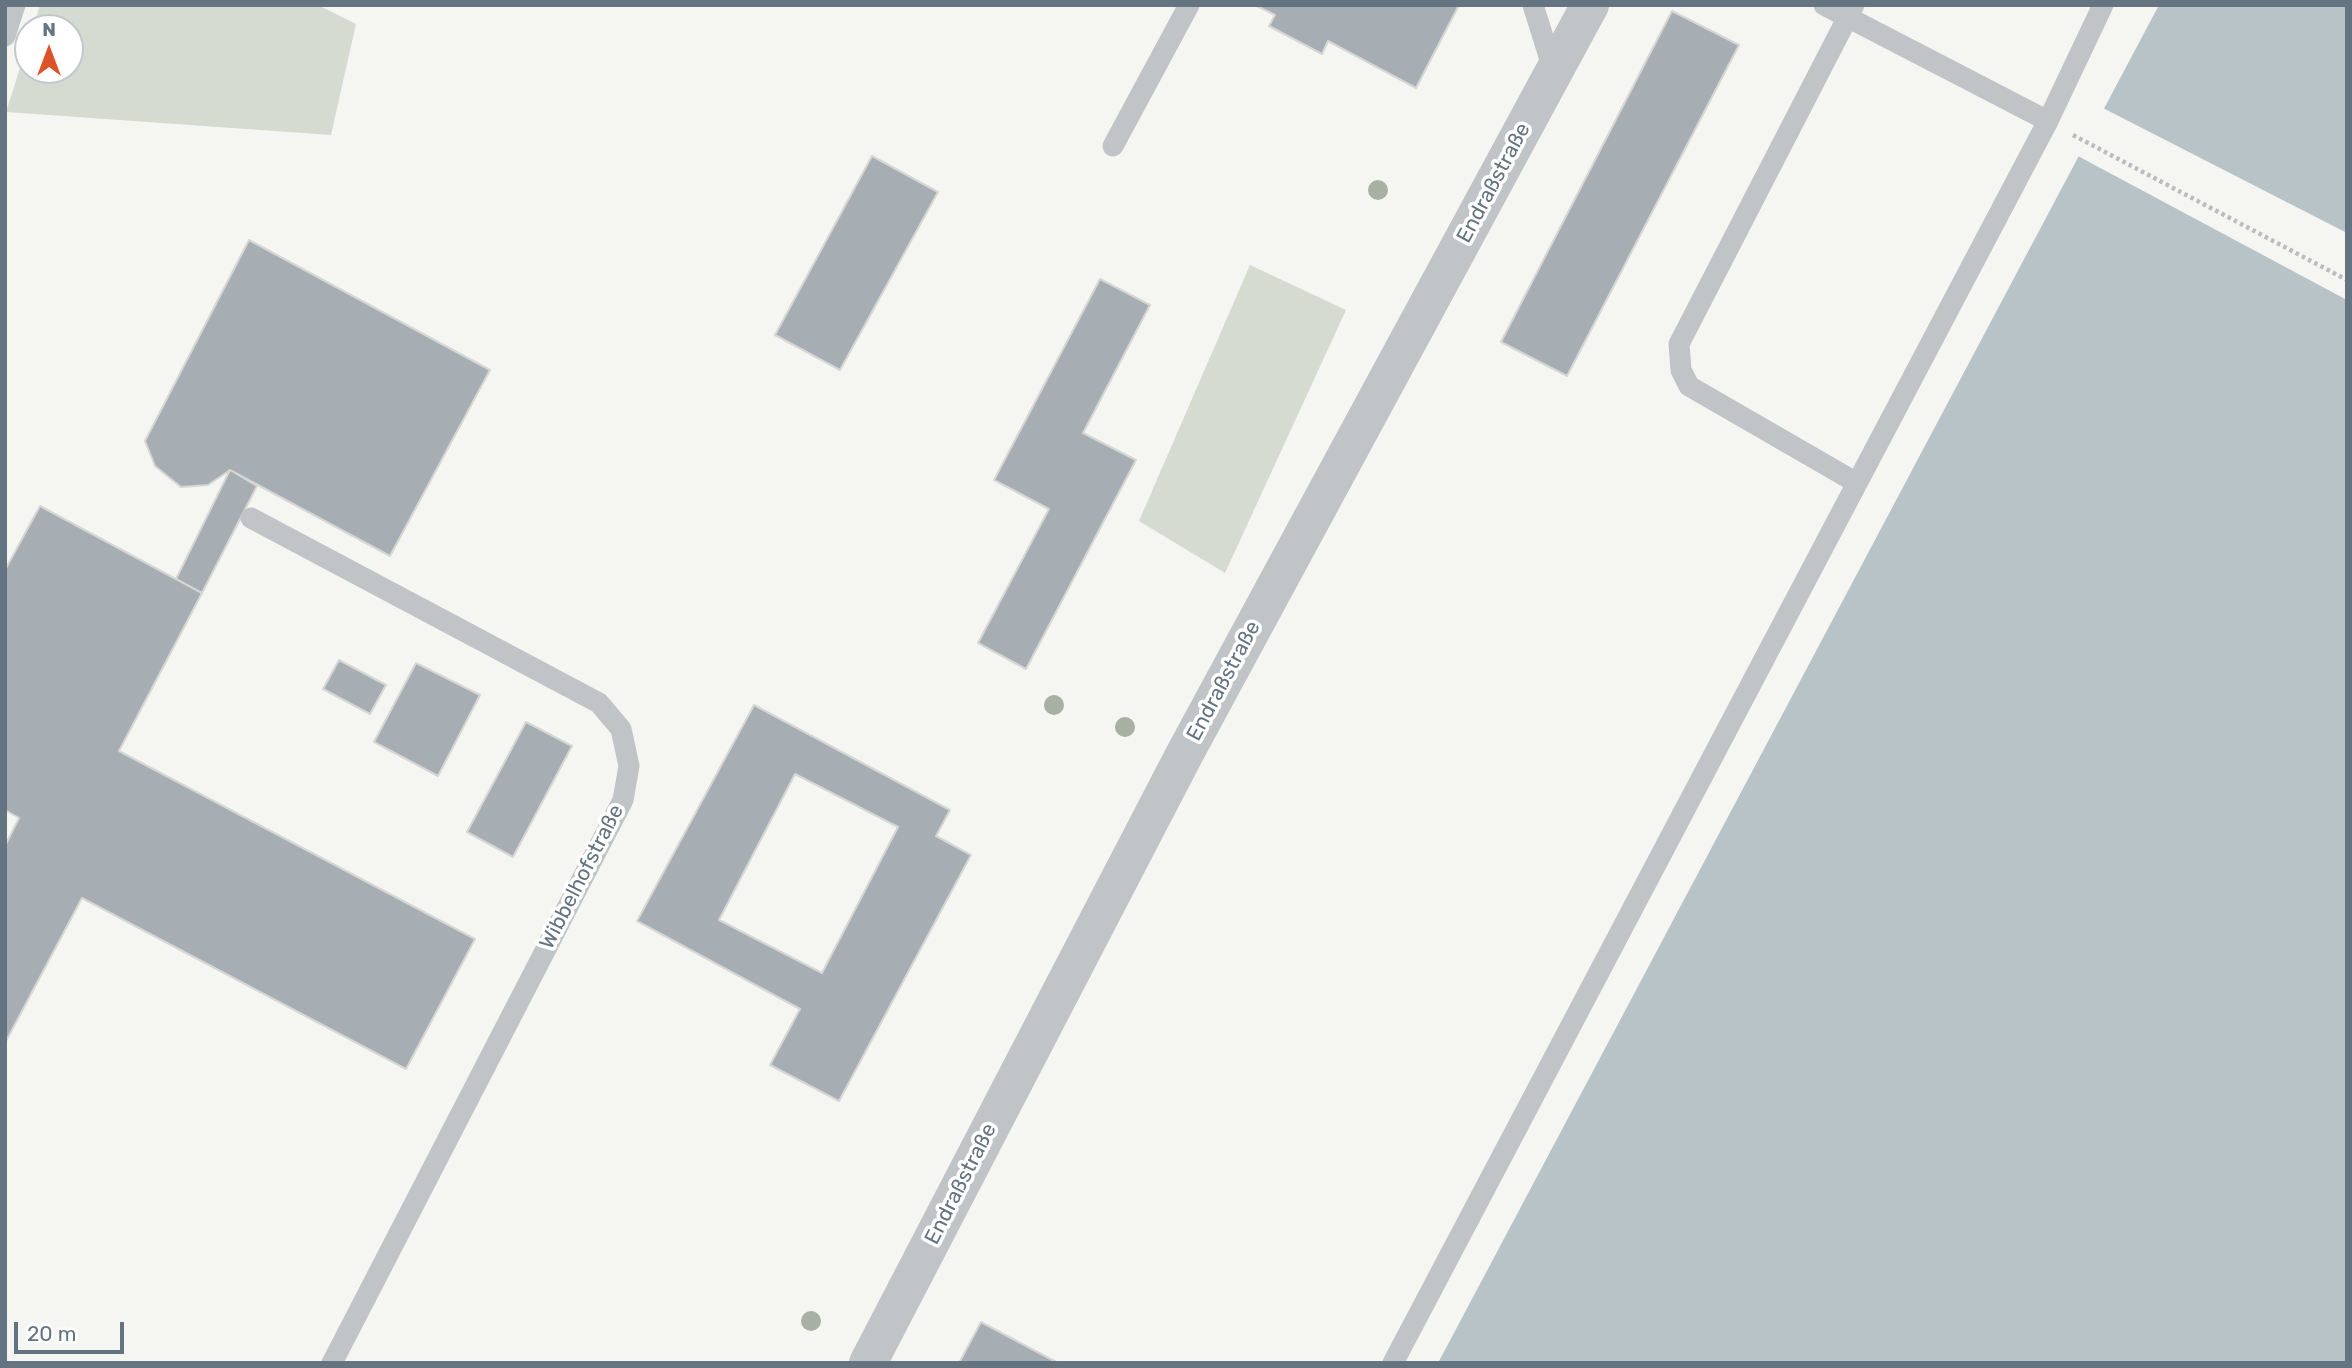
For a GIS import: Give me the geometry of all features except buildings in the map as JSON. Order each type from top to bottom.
[{"type":"street","name":"Endraßstraße","points":[[868,1363],[1184,755],[1590,5]]},
{"type":"lane","points":[[5,36],[15,5]]},
{"type":"lane","points":[[1113,146],[1189,5]]},
{"type":"lane","points":[[1533,5],[1554,72]]},
{"type":"lane","points":[[1824,5],[1851,11],[2048,121]]},
{"type":"lane","points":[[1393,1363],[2048,121],[2103,5]]},
{"type":"lane","points":[[1851,11],[1679,344],[1681,370],[1689,386],[1857,483]]},
{"type":"lane","name":"Wibbelhofstraße","points":[[251,518],[599,703],[621,729],[629,766],[623,800],[332,1363]]},
{"type":"path","points":[[2048,121],[2347,280]]},
{"type":"shaded area","points":[[40,5],[318,5],[356,24],[331,135],[6,112],[15,84],[84,84],[84,14],[37,14]]},
{"type":"shaded area","points":[[2159,5],[2347,5],[2347,1363],[1438,1363]]},
{"type":"shaded area","points":[[1250,265],[1346,310],[1225,573],[1139,521]]},
{"type":"pier","points":[[2101,107],[2347,233],[2347,300],[2076,155]]}]
